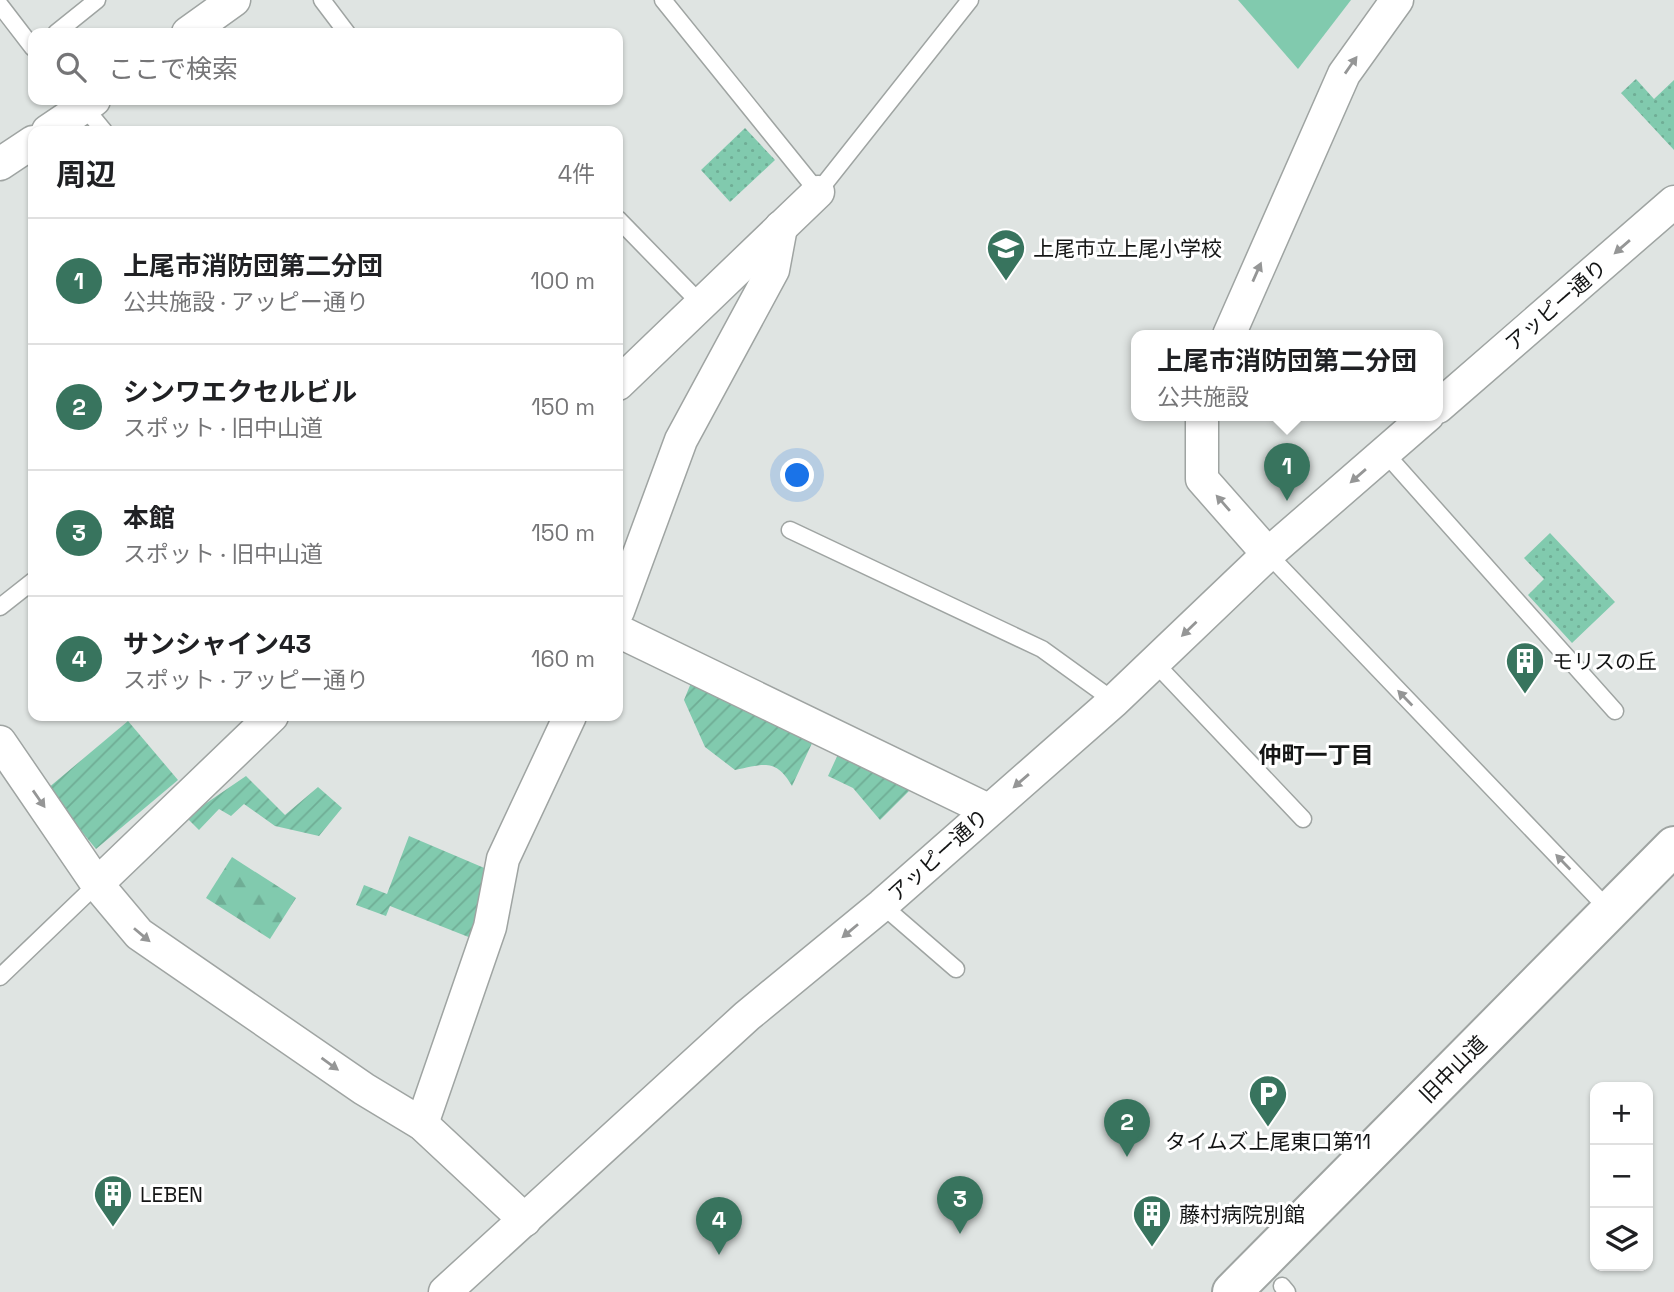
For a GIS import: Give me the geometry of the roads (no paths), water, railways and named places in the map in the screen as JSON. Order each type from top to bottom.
[{"type":"main road","name":"旧中山道","points":[[1231,1292],[1674,846]]},
{"type":"street","points":[[195,28],[234,0]]},
{"type":"street","points":[[1231,330],[1344,74],[1398,0]]},
{"type":"street","points":[[55,126],[82,105]]},
{"type":"street","points":[[0,164],[28,145]]},
{"type":"street","points":[[623,379],[818,192]]},
{"type":"street","name":"アッピー通り","points":[[1443,402],[1674,202]]},
{"type":"street","points":[[623,597],[681,440],[773,270],[781,228]]},
{"type":"street","points":[[1202,421],[1202,479],[1268,554]]},
{"type":"street","name":"アッピー通り","points":[[444,1292],[747,1016],[882,905],[1114,701],[1268,554],[1421,421]]},
{"type":"street","points":[[623,633],[988,810]]},
{"type":"street","points":[[97,884],[267,721]]},
{"type":"street","points":[[422,1124],[490,927],[503,859],[568,721]]},
{"type":"street","points":[[0,742],[97,884],[139,934],[364,1089],[422,1124],[525,1220]]},
{"type":"lane","points":[[63,28],[97,0]]},
{"type":"lane","points":[[321,0],[343,28]]},
{"type":"lane","points":[[663,0],[818,192],[970,0]]},
{"type":"lane","points":[[0,5],[28,41]]},
{"type":"lane","points":[[88,105],[101,126]]},
{"type":"lane","points":[[623,224],[701,304]]},
{"type":"lane","points":[[1385,453],[1615,711]]},
{"type":"lane","points":[[790,530],[1042,649],[1114,701]]},
{"type":"lane","points":[[1268,554],[1610,911]]},
{"type":"lane","points":[[0,607],[28,585]]},
{"type":"lane","points":[[1154,662],[1303,819]]},
{"type":"lane","points":[[0,977],[97,884]]},
{"type":"lane","points":[[882,905],[956,969]]},
{"type":"place","name":"上尾市立上尾小学校","points":[[1006,282]]},
{"type":"place","name":"上尾市消防団第二分団","points":[[1287,501]]},
{"type":"place","name":"モリスの丘","points":[[1525,695]]},
{"type":"place","name":"タイムズ上尾東口第11","points":[[1268,1128]]},
{"type":"place","name":"シンワエクセルビル","points":[[1127,1157]]},
{"type":"place","name":"LEBEN","points":[[113,1228]]},
{"type":"place","name":"本館","points":[[960,1234]]},
{"type":"place","name":"藤村病院別館","points":[[1152,1248]]},
{"type":"place","name":"サンシャイン43","points":[[719,1255]]},
{"type":"district","name":"仲町一丁目","points":[[1316,755]]}]
